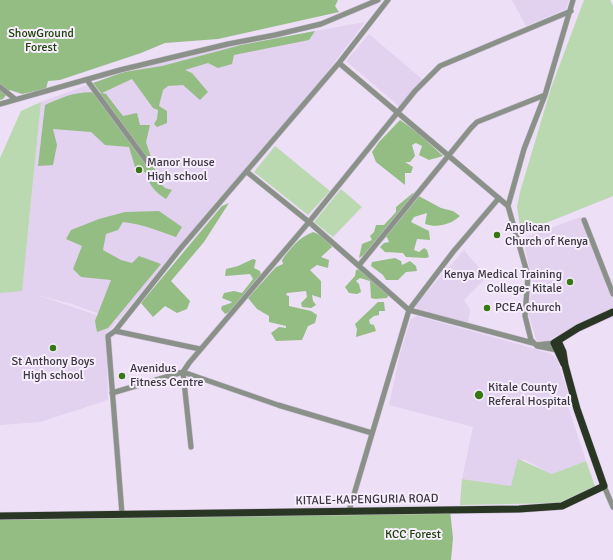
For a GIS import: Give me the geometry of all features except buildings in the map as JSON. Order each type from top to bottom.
[{"type":"highway","points":[[604,486],[558,345],[571,334],[613,312]]},
{"type":"highway","name":"KITALE-KAPENGURIA ROAD","points":[[0,516],[553,507],[569,503],[604,486]]},
{"type":"street","points":[[0,104],[86,80],[228,44],[276,35],[321,24],[378,0]]},
{"type":"street","points":[[122,514],[107,339],[108,336],[115,331],[180,249],[339,63],[388,0]]},
{"type":"street","points":[[508,206],[524,149],[545,95],[573,0]]},
{"type":"street","points":[[191,447],[183,372],[200,349],[309,222],[427,78],[440,66],[571,11]]},
{"type":"street","points":[[339,63],[508,206],[528,276],[525,316],[534,344]]},
{"type":"street","points":[[86,80],[148,163]]},
{"type":"street","points":[[0,87],[15,99]]},
{"type":"street","points":[[360,264],[465,135],[478,122],[545,95]]},
{"type":"street","points":[[247,172],[360,264],[409,310],[534,344],[558,345]]},
{"type":"street","points":[[349,511],[409,310],[452,252],[500,198]]},
{"type":"street","points":[[584,220],[613,294]]},
{"type":"street","points":[[115,331],[200,349]]},
{"type":"street","points":[[112,393],[183,372],[278,405],[372,433]]},
{"type":"street","points":[[604,486],[611,498],[613,507]]},
{"type":"shaded area","points":[[512,0],[569,0],[566,9],[526,26]]},
{"type":"shaded area","name":"Manor House High school","points":[[365,22],[312,92],[212,207],[118,321],[72,304],[37,295],[117,322],[106,333],[108,400],[40,422],[0,425],[0,289],[28,233],[41,102],[117,74],[228,47]]},
{"type":"shaded area","points":[[369,34],[423,80],[400,107],[346,61]]},
{"type":"shaded area","name":"Kenya Medical Training College- Kitale","points":[[581,217],[613,299],[613,308],[545,342],[537,342],[528,312],[533,285],[523,238]]},
{"type":"shaded area","points":[[464,250],[487,277],[464,300],[470,310],[468,323],[418,310],[415,306]]},
{"type":"shaded area","name":"Kitale County Referal Hospital","points":[[417,316],[551,354],[557,359],[568,393],[565,397],[586,461],[552,474],[523,459],[511,486],[462,479],[473,427],[389,405],[400,354],[411,319]]},
{"type":"green space","name":"ShowGround Forest","points":[[0,0],[338,0],[335,6],[339,12],[218,39],[165,43],[141,53],[60,80],[48,81],[46,89],[22,94],[10,90],[3,99],[0,100]]},
{"type":"green space","points":[[584,0],[610,0],[613,6],[613,196],[521,233],[517,207],[520,192],[551,88]]},
{"type":"green space","points":[[315,31],[309,40],[234,55],[232,64],[218,68],[208,63],[185,70],[192,73],[208,92],[200,100],[183,85],[168,86],[163,90],[159,106],[167,111],[167,123],[157,127],[154,124],[157,119],[158,110],[153,108],[132,79],[102,93],[106,94],[123,116],[137,113],[140,125],[150,125],[146,142],[159,182],[165,188],[172,190],[166,199],[153,188],[148,181],[146,173],[135,167],[129,147],[105,145],[91,132],[53,129],[57,145],[53,165],[38,166],[45,105],[72,94],[86,92],[101,93],[93,83],[124,72],[162,66],[241,45]]},
{"type":"green space","points":[[41,102],[22,291],[0,293],[0,158],[21,111]]},
{"type":"green space","points":[[400,120],[417,132],[443,156],[429,160],[419,155],[422,146],[416,143],[412,145],[415,156],[410,162],[405,162],[413,167],[411,173],[405,173],[405,185],[376,162],[372,152],[379,142]]},
{"type":"green space","points":[[275,146],[330,191],[308,215],[254,172]]},
{"type":"green space","points":[[341,189],[362,207],[333,237],[314,222]]},
{"type":"green space","points":[[413,193],[441,208],[453,211],[460,216],[448,224],[439,226],[425,224],[427,213],[414,217],[411,222],[429,231],[430,240],[417,239],[414,250],[419,252],[424,248],[427,250],[429,257],[406,257],[403,253],[385,252],[380,247],[384,243],[389,242],[387,237],[375,242],[365,254],[359,258],[362,244],[372,240],[370,236],[374,232],[376,225],[384,225],[396,212],[396,207]]},
{"type":"green space","points":[[229,203],[204,242],[171,281],[190,301],[187,309],[177,313],[165,306],[153,317],[141,303],[222,206]]},
{"type":"green space","points":[[159,211],[182,227],[176,237],[144,226],[123,222],[118,230],[106,234],[103,250],[121,260],[132,263],[139,256],[161,264],[108,328],[97,332],[95,321],[111,280],[81,277],[73,269],[82,246],[66,239],[71,230],[99,219],[125,212]]},
{"type":"green space","points":[[313,232],[325,237],[332,247],[321,257],[329,260],[328,268],[317,265],[310,270],[321,281],[321,298],[312,295],[313,301],[316,305],[311,308],[302,307],[301,303],[307,297],[306,291],[287,293],[286,295],[289,296],[289,306],[311,311],[317,315],[315,323],[308,326],[302,340],[276,341],[271,333],[279,327],[286,328],[286,326],[269,322],[269,316],[257,309],[248,298],[276,267],[283,264],[282,260],[295,244],[303,237]]},
{"type":"green space","points":[[395,258],[401,261],[402,265],[410,261],[416,266],[417,271],[406,272],[398,280],[386,280],[383,275],[371,266],[372,262]]},
{"type":"green space","points":[[253,259],[256,260],[254,268],[260,271],[261,275],[229,312],[225,314],[221,309],[222,306],[232,302],[222,298],[224,293],[234,291],[242,293],[253,279],[250,274],[225,276],[226,269],[238,266]]},
{"type":"green space","points":[[360,269],[389,294],[387,298],[371,298],[370,281],[360,278],[356,281],[359,284],[361,292],[357,294],[349,293],[345,287],[355,276],[356,270]]},
{"type":"green space","points":[[378,302],[384,302],[385,311],[379,311],[379,315],[374,316],[369,320],[370,324],[374,325],[376,331],[356,337],[357,329],[355,324]]},
{"type":"green space","points":[[518,459],[552,474],[586,461],[595,486],[559,503],[460,505],[462,479],[511,486]]},
{"type":"green space","name":"KCC Forest","points":[[450,510],[453,538],[451,560],[0,560],[0,520]]},
{"type":"place","name":"Manor House High school","points":[[139,170]]},
{"type":"place","name":"Anglican Church of Kenya","points":[[497,235]]},
{"type":"place","name":"Kenya Medical Training College- Kitale","points":[[570,282]]},
{"type":"place","name":"PCEA church","points":[[487,308]]},
{"type":"place","name":"St Anthony Boys High school","points":[[53,348]]},
{"type":"place","name":"Avenidus Fitness Centre","points":[[122,376]]},
{"type":"place","name":"Kitale County Referal Hospital","points":[[479,395]]}]
